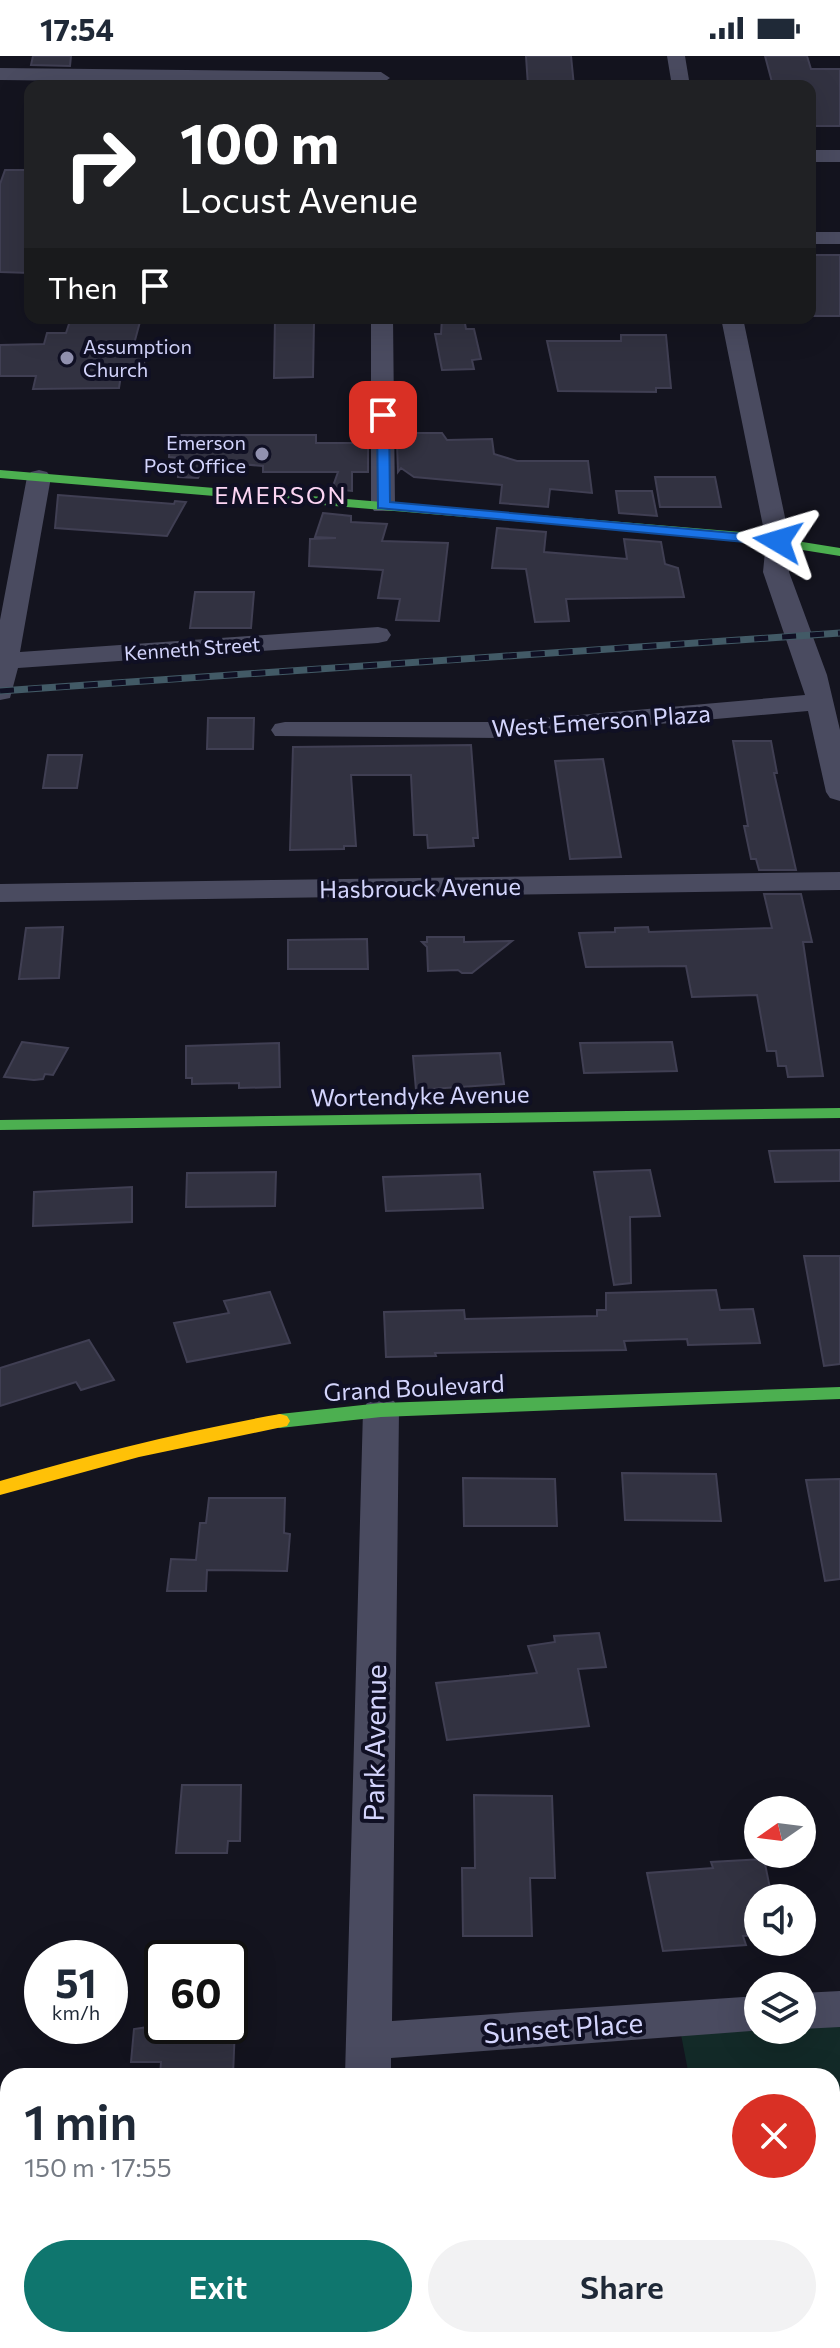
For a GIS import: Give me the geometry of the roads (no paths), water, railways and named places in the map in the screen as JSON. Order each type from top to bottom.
[{"type":"street","points":[[381,56],[381,80]]},
{"type":"street","points":[[676,56],[680,80]]},
{"type":"street","points":[[0,74],[286,80]]},
{"type":"street","points":[[816,156],[840,156]]},
{"type":"street","points":[[816,238],[840,238]]},
{"type":"street","points":[[382,324],[383,506]]},
{"type":"street","points":[[733,324],[778,541],[776,572],[825,683],[840,792]]},
{"type":"street","points":[[0,474],[778,541],[840,552]]},
{"type":"street","points":[[0,692],[39,477]]},
{"type":"street","name":"Kenneth Street","points":[[5,661],[378,635]]},
{"type":"street","name":"West Emerson Plaza","points":[[285,730],[500,730],[825,683]]},
{"type":"street","name":"Hasbrouck Avenue","points":[[0,893],[840,881]]},
{"type":"street","name":"Wortendyke Avenue","points":[[0,1125],[840,1113]]},
{"type":"street","name":"Grand Boulevard","points":[[0,1488],[88,1461],[188,1436],[289,1419],[381,1410],[840,1393]]},
{"type":"street","name":"Park Avenue","points":[[367,2058],[381,1410]]},
{"type":"street","points":[[816,2010],[840,2009]]},
{"type":"street","name":"Sunset Place","points":[[367,2058],[744,2016]]},
{"type":"railway","points":[[0,691],[840,633]]},
{"type":"place","name":"Assumption Church","points":[[67,358]]},
{"type":"place","name":"Emerson Post Office","points":[[262,454]]},
{"type":"district","name":"EMERSON","points":[[281,494]]}]
